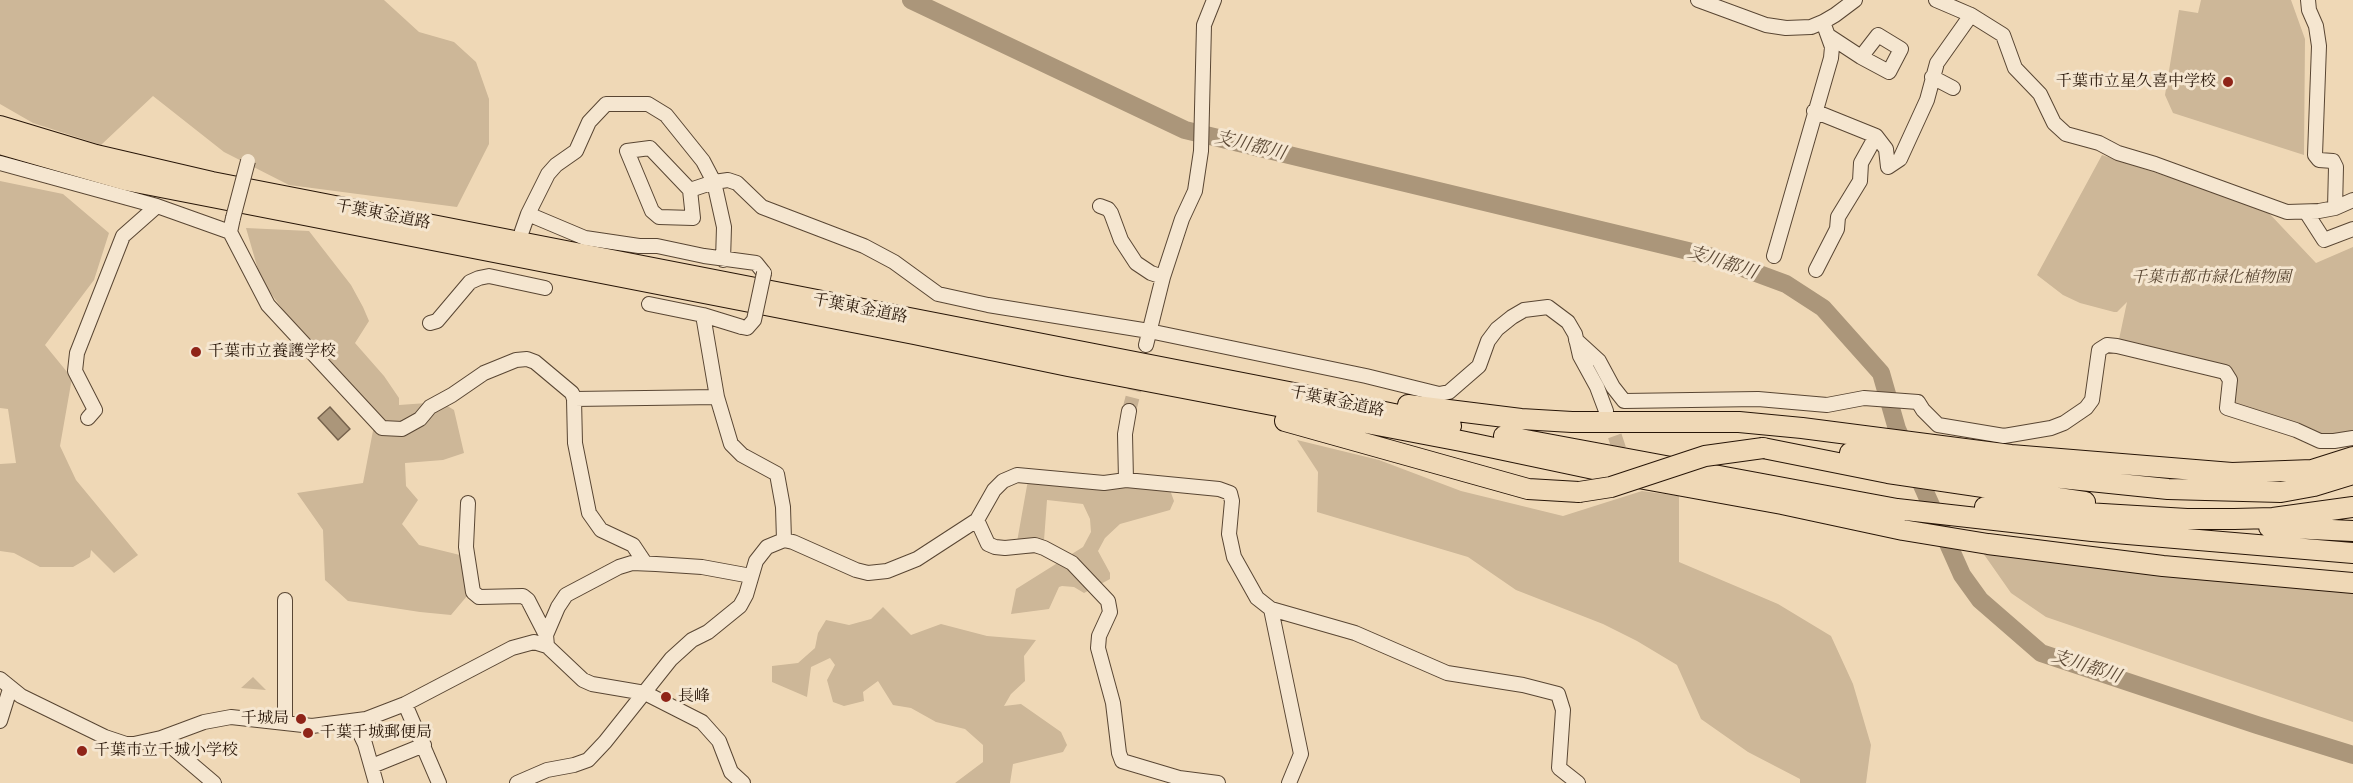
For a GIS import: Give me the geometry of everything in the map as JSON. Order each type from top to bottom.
[{"type":"highway","name":"千葉東金道路","points":[[0,126],[96,155],[212,182],[1299,394],[1468,430],[1724,477],[1749,476],[1893,504]]},
{"type":"highway","name":"千葉東金道路","points":[[0,144],[125,180],[809,313],[1068,366]]},
{"type":"highway","points":[[1068,366],[1126,386],[1341,435],[1528,489],[1579,492],[1611,487],[1705,456],[1763,448],[2232,473],[2312,470],[2353,457]]},
{"type":"highway","points":[[1068,366],[1461,441],[1904,530],[1988,544],[2163,566],[2353,583]]},
{"type":"highway","points":[[1299,394],[1350,397],[1521,419],[1572,422],[1739,422],[1864,436],[1962,459],[2168,489],[2281,492],[2314,486],[2353,474]]},
{"type":"highway","points":[[1763,448],[1888,473],[2258,526],[2353,531]]},
{"type":"highway","points":[[1893,504],[1955,505],[2187,519],[2273,518],[2353,507]]},
{"type":"highway","points":[[1893,504],[1978,519],[2288,546],[2353,554]]},
{"type":"street","points":[[1146,345],[1163,277],[1182,219],[1195,191],[1201,151],[1204,25],[1214,0]]},
{"type":"street","points":[[1698,0],[1766,25],[1797,28],[1823,22],[1855,0]]},
{"type":"street","points":[[1936,0],[1968,9],[2003,35],[2015,68],[2040,94],[2054,123],[2066,134],[2099,143],[2118,153],[2155,164],[2287,212],[2335,208],[2353,200]]},
{"type":"street","points":[[2308,0],[2319,46],[2315,155],[2319,160],[2333,161],[2336,167],[2335,208]]},
{"type":"street","points":[[1814,111],[1876,136],[1886,149],[1888,167],[1900,159],[1927,100],[1937,63],[1968,9]]},
{"type":"street","points":[[1774,256],[1831,58],[1832,47],[1823,22]]},
{"type":"street","points":[[1829,36],[1860,57]]},
{"type":"street","points":[[1932,78],[1953,88]]},
{"type":"street","points":[[522,231],[548,174],[556,165],[576,151],[589,122],[606,104],[648,104],[666,115],[703,161],[714,182],[724,227],[723,260]]},
{"type":"street","points":[[1816,270],[1837,229],[1838,217],[1860,181],[1861,163],[1876,136]]},
{"type":"street","points":[[650,148],[690,190],[693,218],[659,217],[652,211],[627,152],[650,148]]},
{"type":"street","points":[[248,161],[230,232],[268,305],[382,428],[402,429],[420,419],[430,407],[484,373],[516,360],[527,359],[535,362],[572,393],[575,443],[589,513],[601,530],[633,545],[645,564]]},
{"type":"street","points":[[0,163],[157,206],[230,232]]},
{"type":"street","points":[[690,190],[714,182],[728,180],[737,183],[762,207],[864,246],[894,262],[938,294],[987,305],[1149,330],[1444,394],[1479,366],[1488,341],[1497,329],[1524,310],[1548,307],[1568,322],[1580,356],[1597,387],[1606,411]]},
{"type":"street","points":[[88,418],[95,410],[75,370],[77,353],[123,236],[157,206]]},
{"type":"street","points":[[1100,206],[1111,213],[1121,240],[1136,263],[1151,273],[1163,277]]},
{"type":"street","points":[[2306,212],[2324,240],[2353,229]]},
{"type":"street","points":[[528,214],[585,238],[639,246],[657,246],[723,260],[756,263],[764,273],[754,320],[747,328],[703,315],[649,304]]},
{"type":"street","points":[[430,323],[437,321],[470,282],[479,278],[489,276],[545,288]]},
{"type":"street","points":[[703,315],[717,397],[731,444],[742,455],[777,474],[783,507],[784,540]]},
{"type":"street","points":[[1576,340],[1599,361],[1613,387],[1624,401],[1758,399],[1827,405],[1864,398],[1918,402],[1929,418],[1938,425],[2004,436],[2043,430],[2064,423],[2090,403],[2097,355],[2102,347],[2112,345],[2225,372],[2230,380],[2227,408],[2296,430],[2320,441],[2353,438]]},
{"type":"street","points":[[574,399],[717,397]]},
{"type":"street","points":[[1126,480],[1125,434],[1129,411]]},
{"type":"street","points":[[517,783],[547,770],[588,760],[678,653],[692,640],[708,632],[740,606],[760,553],[774,542],[784,540],[793,542],[846,567],[868,573],[887,571],[910,563],[977,520],[994,490],[1003,481],[1017,475],[1104,483],[1126,480],[1219,489],[1230,493],[1232,501],[1229,534],[1234,557],[1257,598],[1271,609],[1354,633],[1447,673],[1523,685],[1558,694],[1563,710],[1559,768],[1578,783]]},
{"type":"street","points":[[468,503],[466,547],[473,592],[479,597],[523,596],[528,600],[547,640],[583,680],[592,684],[645,693],[707,726],[719,741],[737,781]]},
{"type":"street","points":[[977,520],[988,544],[1005,548],[1035,545],[1044,548],[1072,563],[1108,602],[1110,612],[1099,636],[1098,648],[1113,703],[1122,761],[1179,778],[1218,783]]},
{"type":"street","points":[[547,640],[558,607],[566,595],[619,567],[632,563],[702,567],[751,576]]},
{"type":"street","points":[[285,600],[285,723]]},
{"type":"street","points":[[1271,609],[1301,754],[1289,783]]},
{"type":"street","points":[[0,721],[5,684],[105,737],[126,744],[143,743],[204,722],[231,717],[312,726],[360,720],[405,704],[512,648],[547,640]]},
{"type":"street","points":[[405,704],[438,783]]},
{"type":"street","points":[[360,720],[376,783]]},
{"type":"street","points":[[161,738],[214,783]]},
{"type":"street","points":[[372,766],[424,745]]},
{"type":"green space","points":[[0,0],[384,0],[419,32],[454,42],[476,62],[489,99],[489,144],[457,207],[289,185],[224,152],[153,96],[101,145],[33,123],[0,104]]},
{"type":"green space","points":[[2201,0],[2291,0],[2305,39],[2304,155],[2173,113],[2165,95],[2179,10],[2198,13]]},
{"type":"green space","name":"千葉市都市緑化植物園","points":[[2102,155],[2265,209],[2316,263],[2353,247],[2353,434],[2330,437],[2234,404],[2234,376],[2118,344],[2127,302],[2117,312],[2080,303],[2063,295],[2037,275]]},
{"type":"green space","points":[[0,181],[63,194],[109,233],[94,280],[45,345],[72,378],[60,446],[76,480],[138,555],[114,573],[91,550],[90,557],[73,567],[40,567],[14,553],[0,551],[0,464],[16,463],[8,409],[0,408]]},
{"type":"green space","points":[[246,228],[309,231],[351,285],[363,307],[369,321],[355,343],[384,376],[399,398],[399,405],[441,402],[454,410],[464,453],[443,460],[405,463],[406,486],[418,500],[402,524],[419,545],[460,555],[473,589],[451,615],[348,601],[325,580],[323,530],[297,493],[363,483],[376,415],[303,337],[261,280]]},
{"type":"green space","points":[[1297,440],[1379,460],[1461,491],[1563,516],[1642,491],[1679,496],[1679,562],[1778,604],[1831,636],[1853,684],[1871,745],[1866,783],[1800,783],[1800,779],[1748,752],[1701,719],[1677,665],[1637,641],[1603,624],[1516,590],[1468,557],[1317,512],[1318,472]]},
{"type":"green space","points":[[1028,480],[1094,490],[1124,485],[1170,490],[1174,501],[1170,510],[1120,524],[1105,538],[1098,551],[1110,573],[1110,579],[1084,593],[1074,587],[1059,587],[1049,609],[1011,614],[1016,589],[1083,547],[1091,532],[1090,519],[1083,504],[1047,500],[1043,554],[1015,553]]},
{"type":"green space","points":[[1983,553],[2353,591],[2353,722],[2046,617],[2011,593]]},
{"type":"green space","points":[[883,607],[911,635],[941,624],[987,636],[1036,640],[1024,656],[1025,681],[1011,694],[1004,706],[1021,704],[1061,732],[1067,745],[1063,752],[1013,764],[1010,783],[955,783],[983,762],[983,745],[965,729],[936,722],[911,708],[893,705],[878,681],[863,692],[864,701],[844,706],[833,702],[827,680],[835,665],[830,658],[811,667],[807,697],[772,682],[772,666],[798,663],[815,648],[818,633],[826,620],[849,625],[871,619]]},
{"type":"green space","points":[[253,677],[266,690],[241,688]]},
{"type":"shaded area","points":[[330,407],[350,429],[338,440],[318,418]]},
{"type":"waterway","name":"支川都川","points":[[911,0],[1185,130],[1713,257],[1786,284],[1823,308],[1881,373],[1897,429],[1962,575],[1980,600],[2041,653],[2353,755]]},
{"type":"tunnel","points":[[1129,411],[1146,345]]},
{"type":"tunnel","points":[[1608,416],[1624,463]]},
{"type":"place","name":"千葉市立星久喜中学校","points":[[2228,82]]},
{"type":"place","name":"千葉市立養護学校","points":[[196,352]]},
{"type":"place","name":"長峰","points":[[666,697]]},
{"type":"place","name":"千城局","points":[[301,719]]},
{"type":"place","name":"千葉千城郵便局","points":[[308,733]]},
{"type":"place","name":"千葉市立千城小学校","points":[[82,751]]}]
